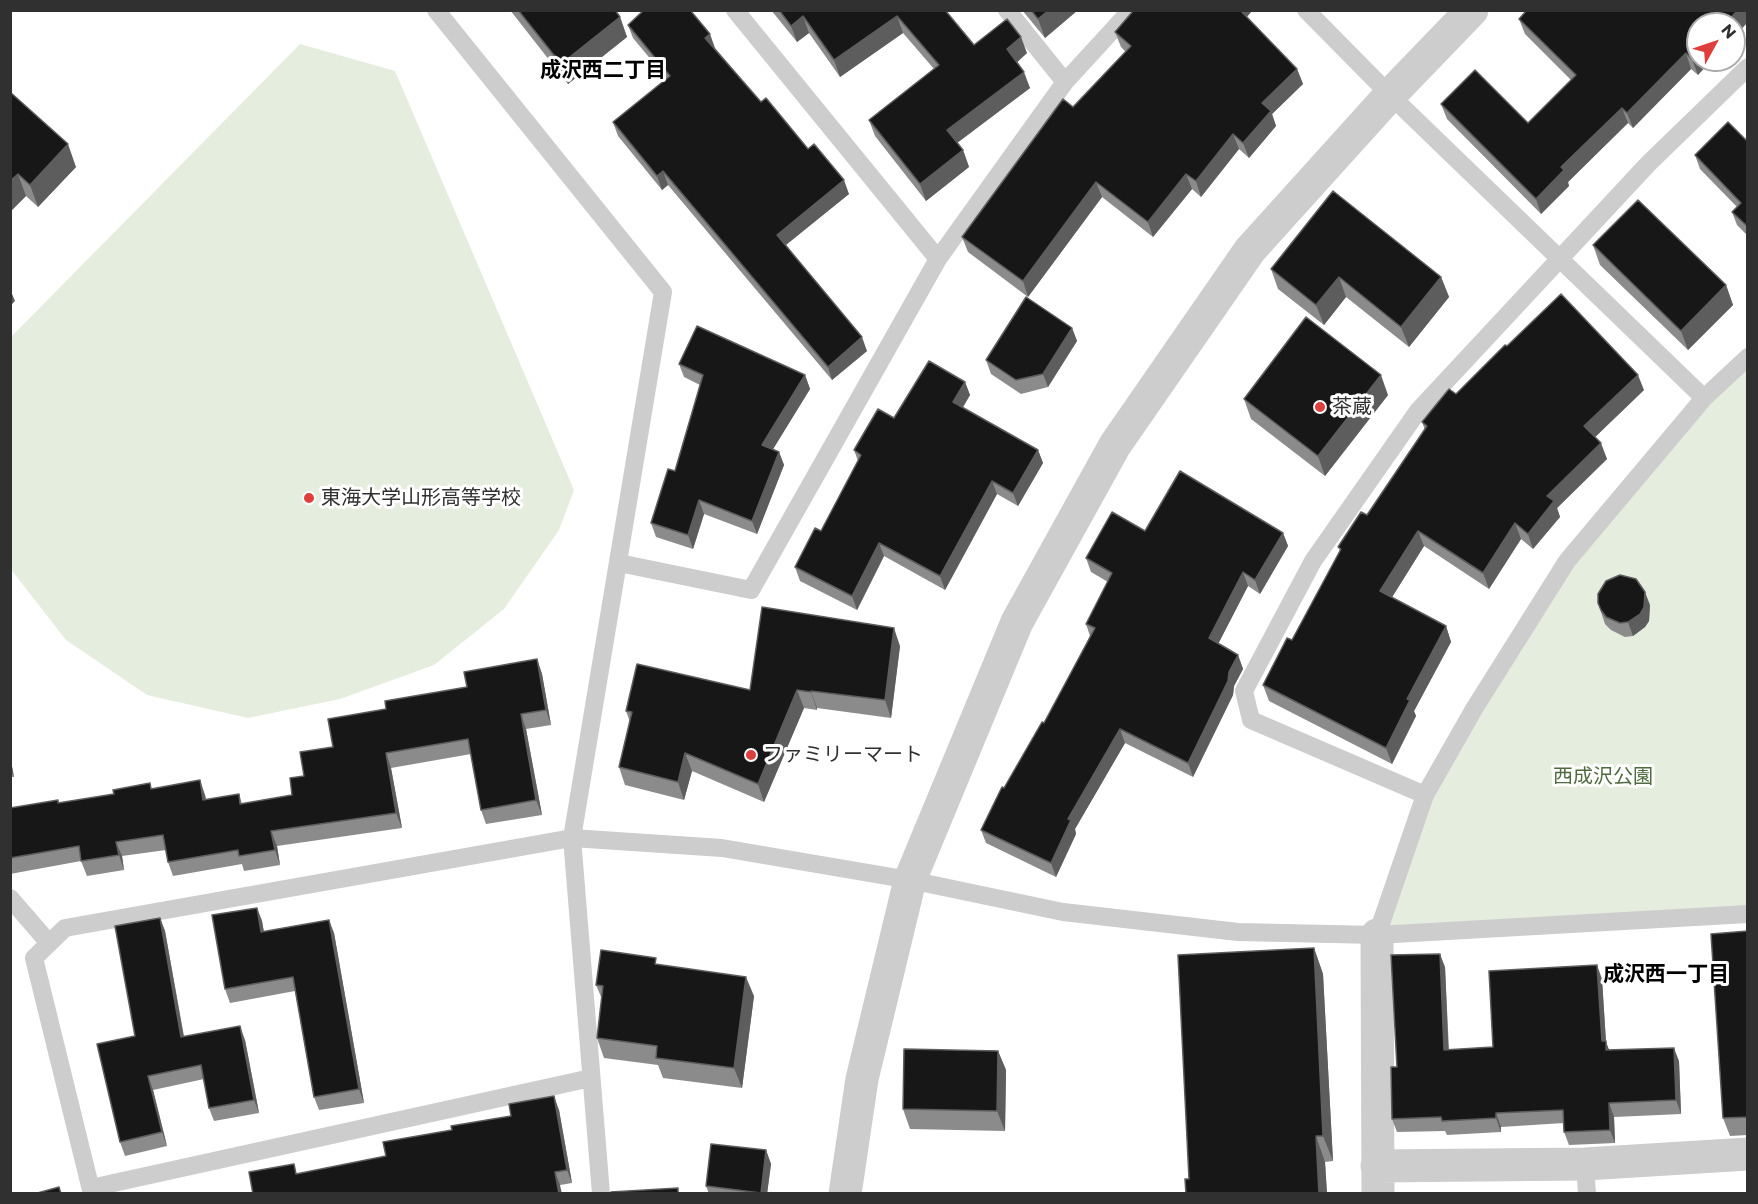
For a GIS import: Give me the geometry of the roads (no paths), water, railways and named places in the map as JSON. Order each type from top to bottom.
[{"type":"street","points":[[845,1194],[862,1079],[910,880],[1017,622],[1115,445],[1250,250],[1390,95],[1472,10]]},
{"type":"street","points":[[1377,935],[1377,1180],[1586,1179],[1748,1154]]},
{"type":"lane","points":[[436,10],[663,292],[572,838],[601,1194]]},
{"type":"lane","points":[[735,10],[938,259]]},
{"type":"lane","points":[[1007,10],[1065,82]]},
{"type":"lane","points":[[619,563],[751,590],[938,259],[1065,82],[1131,10]]},
{"type":"lane","points":[[1306,10],[1390,95],[1704,398]]},
{"type":"lane","points":[[1425,795],[1251,720],[1244,691],[1313,561],[1418,411],[1648,164],[1748,67]]},
{"type":"lane","points":[[1377,935],[1425,795],[1474,709],[1567,561],[1704,398],[1748,357]]},
{"type":"lane","points":[[591,1078],[91,1191],[34,958],[65,928],[572,838],[722,848],[910,880],[1063,912],[1238,932],[1377,935],[1748,914]]},
{"type":"lane","points":[[10,898],[49,943]]},
{"type":"place","name":"茶蔵","points":[[1320,407]]},
{"type":"place","name":"東海大学山形高等学校","points":[[309,498]]},
{"type":"place","name":"ファミリーマート","points":[[751,755]]},
{"type":"district","name":"成沢西二丁目","points":[[603,71]]},
{"type":"district","name":"成沢西一丁目","points":[[1666,975]]},
{"type":"park label","name":"西成沢公園","points":[[1603,777]]}]
